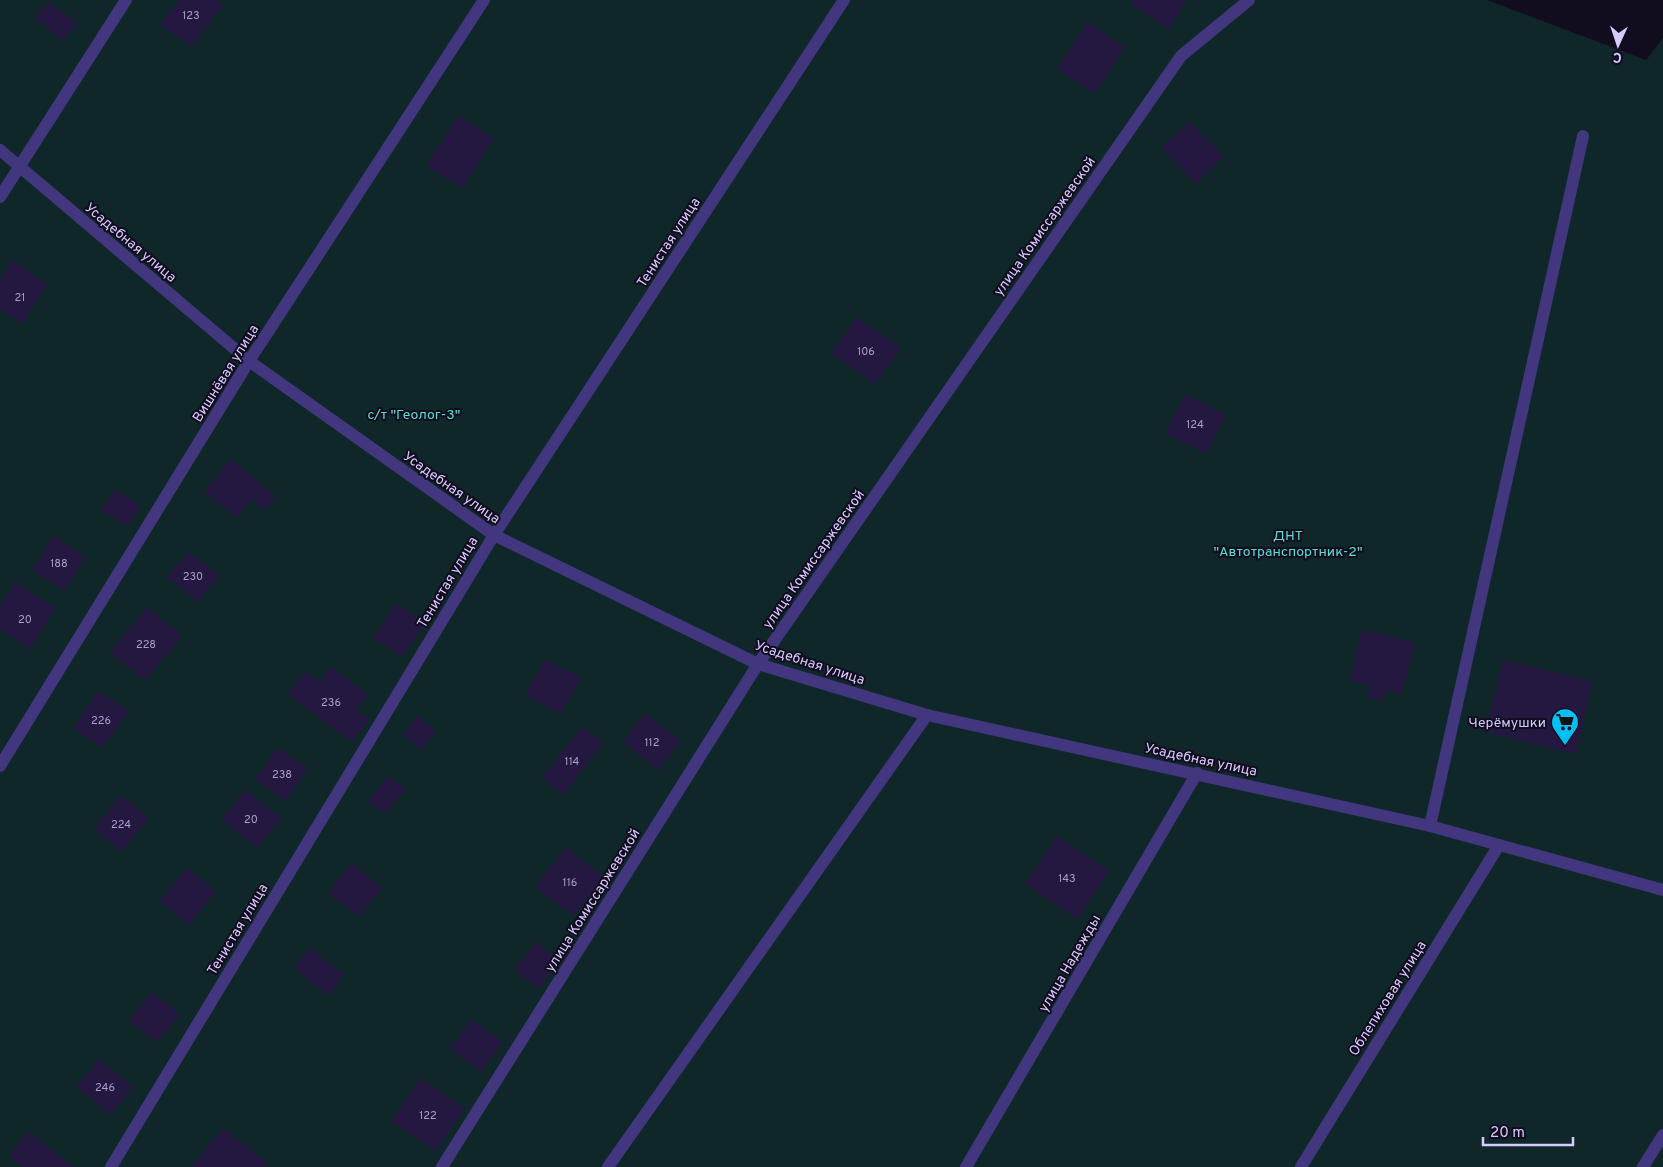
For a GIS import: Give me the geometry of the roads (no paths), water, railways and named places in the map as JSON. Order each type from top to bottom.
[{"type":"street","points":[[0,196],[126,0]]},
{"type":"street","name":"Вишнёвая улица","points":[[0,766],[249,361],[484,0]]},
{"type":"street","name":"Тенистая улица","points":[[111,1167],[494,535],[844,0]]},
{"type":"street","name":"улица Комиссаржевской","points":[[442,1167],[758,664],[1181,56],[1249,0]]},
{"type":"street","points":[[1430,826],[1583,136]]},
{"type":"street","name":"Усадебная улица","points":[[0,150],[249,361],[494,535],[758,664],[927,715],[1197,773],[1430,826],[1663,890]]},
{"type":"street","points":[[608,1167],[927,715]]},
{"type":"street","name":"улица Надежды","points":[[966,1167],[1197,773]]},
{"type":"street","name":"Облепиховая улица","points":[[1300,1167],[1499,845]]},
{"type":"street","points":[[1643,1167],[1663,1135]]},
{"type":"place","name":"Черёмушки","points":[[1565,746]]},
{"type":"park label","name":"с/т \"Геолог-3\"","points":[[414,414]]},
{"type":"park label","name":"ДНТ \"Автотранспортник-2\"","points":[[1288,544]]}]
